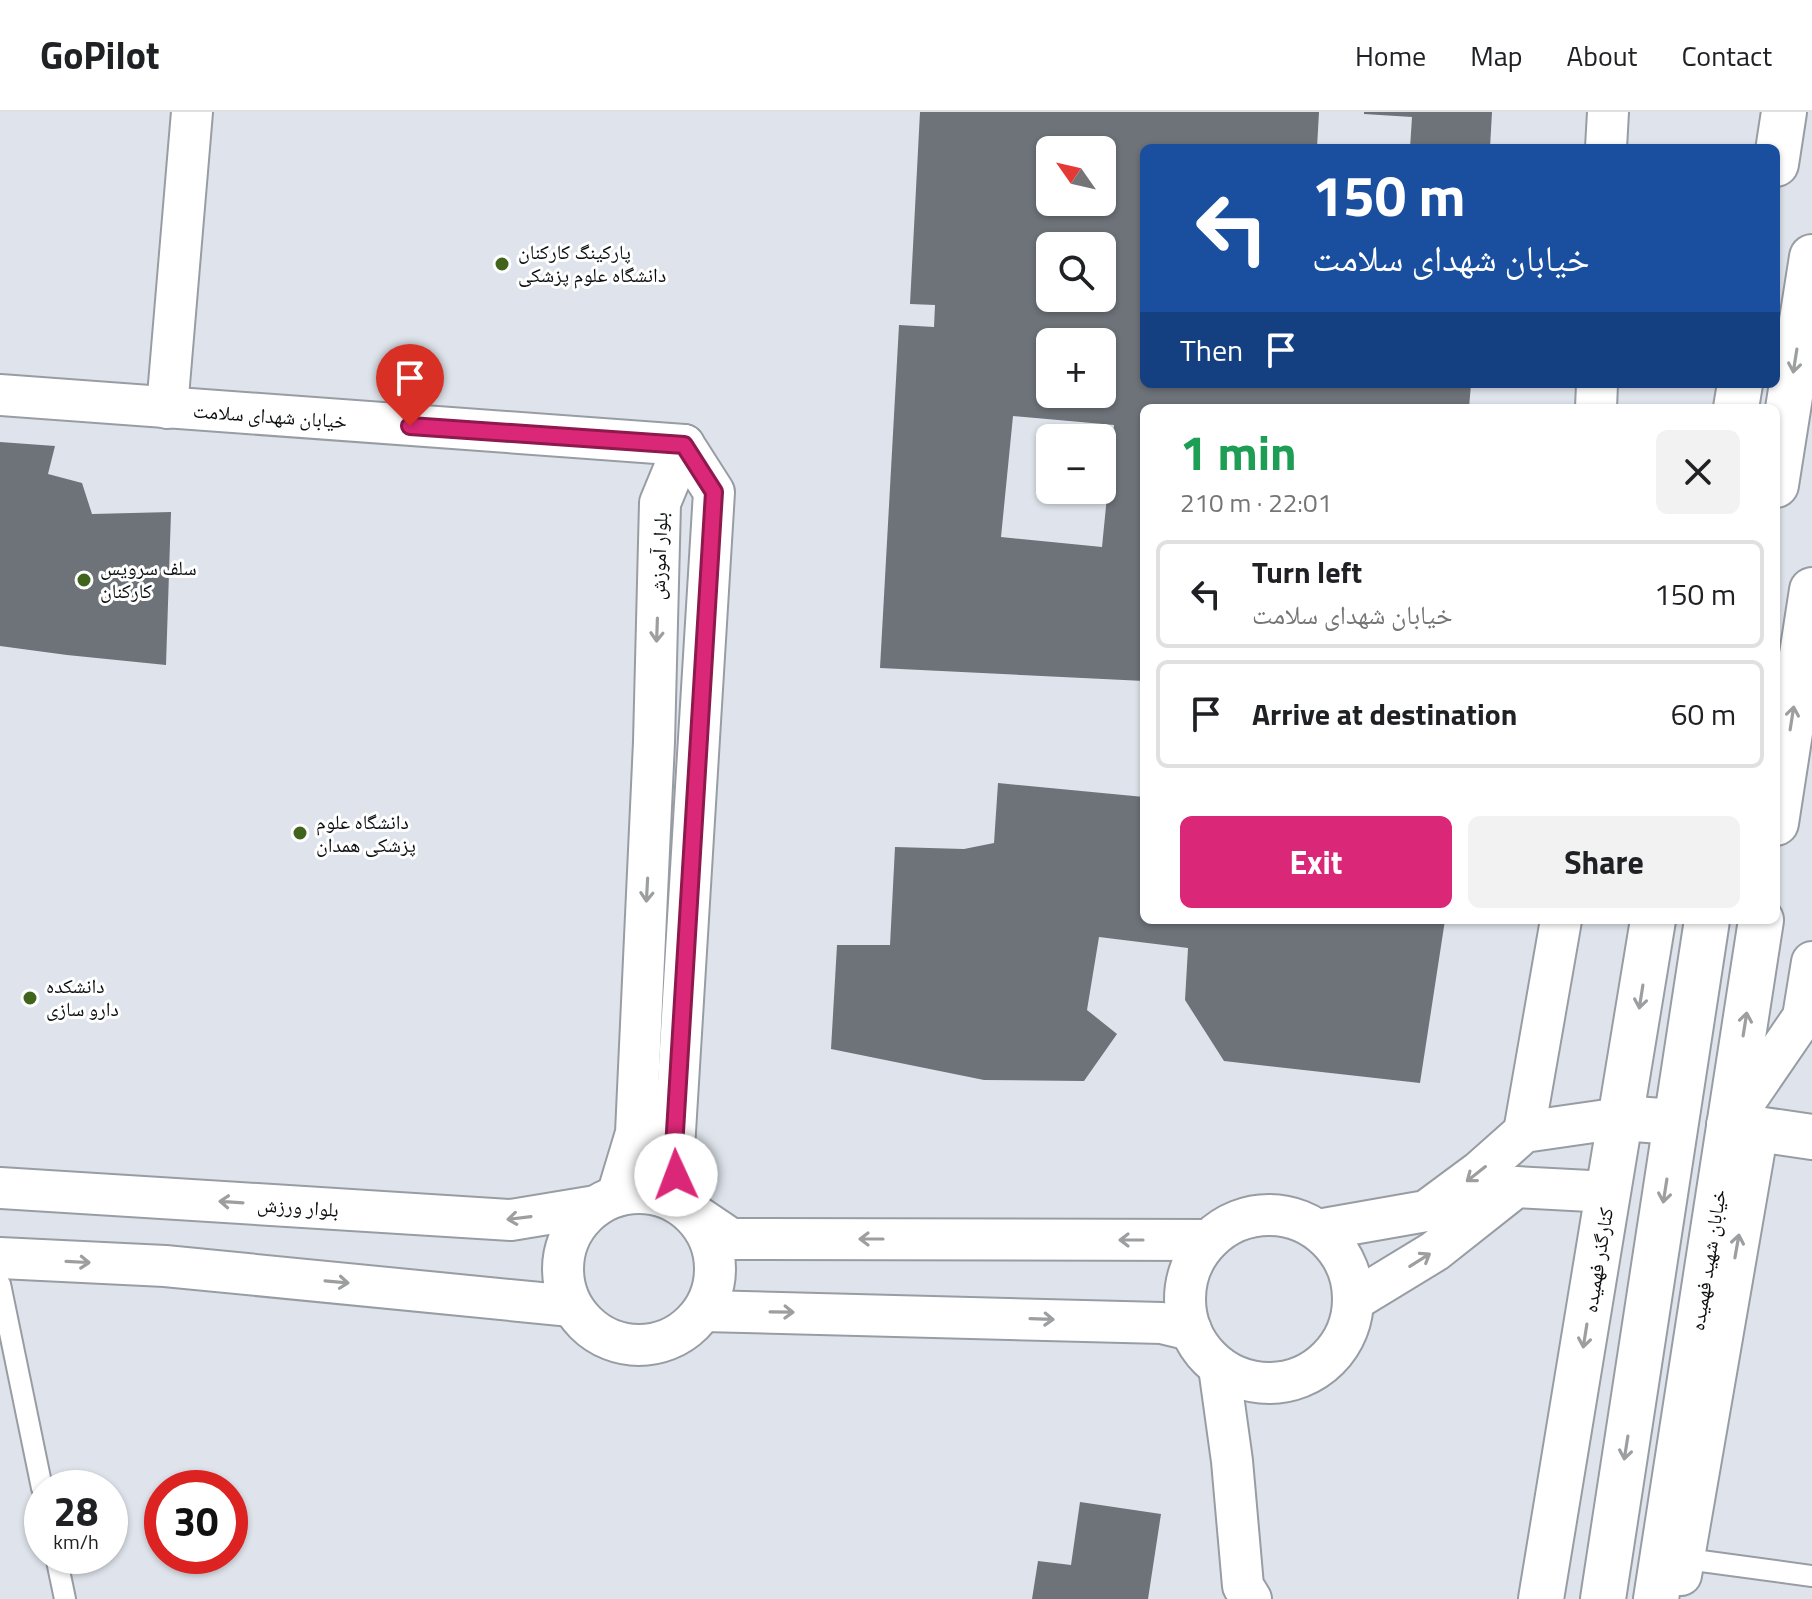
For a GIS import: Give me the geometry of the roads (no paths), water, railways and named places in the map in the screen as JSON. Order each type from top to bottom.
[{"type":"main road","points":[[1779,144],[1784,112]]},
{"type":"main road","points":[[1780,460],[1812,257]]},
{"type":"main road","points":[[1780,797],[1812,590]]},
{"type":"main road","name":"کنارگذر فهمیده","points":[[1541,1599],[1652,924]]},
{"type":"main road","points":[[1603,1599],[1706,924]]},
{"type":"main road","name":"خیابان شهید فهمیده","points":[[1656,1599],[1673,1558],[1743,1127],[1761,924]]},
{"type":"main road","points":[[1621,1118],[1675,1122]]},
{"type":"main road","points":[[1743,1127],[1812,1137]]},
{"type":"street","points":[[167,408],[192,112]]},
{"type":"street","points":[[1606,144],[1608,112]]},
{"type":"street","name":"خیابان شهدای سلامت","points":[[0,395],[684,445]]},
{"type":"street","points":[[684,445],[714,492],[674,1148],[684,1207],[704,1228],[713,1248],[716,1270],[713,1291],[704,1311],[686,1330],[662,1343],[636,1346],[611,1341],[588,1327],[571,1306],[564,1285],[563,1263],[568,1241],[579,1221],[606,1201],[640,1192],[663,1196],[684,1207],[731,1239],[1209,1240]]},
{"type":"street","name":"بلوار آموزش","points":[[606,1201],[636,1133],[654,742],[660,503],[684,445]]},
{"type":"street","points":[[654,742],[698,746]]},
{"type":"street","points":[[1524,1132],[1560,924]]},
{"type":"street","points":[[1743,1127],[1803,1017],[1812,962]]},
{"type":"street","points":[[1318,1230],[1426,1211],[1480,1171],[1524,1132],[1621,1118]]},
{"type":"street","points":[[1353,1301],[1435,1251],[1516,1187],[1609,1192]]},
{"type":"street","name":"بلوار ورزش","points":[[0,1188],[511,1220],[606,1201]]},
{"type":"street","points":[[1274,1214],[1297,1219],[1318,1230],[1338,1249],[1350,1274],[1353,1301],[1349,1327],[1336,1350],[1317,1368],[1305,1374],[1268,1383],[1242,1379],[1219,1367],[1202,1350],[1191,1330],[1185,1307],[1186,1282],[1194,1259],[1209,1240],[1228,1225],[1250,1216],[1274,1214]]},
{"type":"street","points":[[0,1258],[165,1266],[571,1306]]},
{"type":"street","points":[[704,1311],[1162,1323],[1191,1330]]},
{"type":"street","points":[[1219,1367],[1232,1461],[1243,1586],[1251,1599]]},
{"type":"street","points":[[1673,1558],[1677,1599]]},
{"type":"lane","points":[[0,1284],[38,1470]]},
{"type":"lane","points":[[1673,1558],[1812,1576]]},
{"type":"lane","points":[[60,1574],[65,1599]]},
{"type":"place","name":"پارکینگ کارکنان دانشگاه علوم پزشکی","points":[[502,264]]},
{"type":"place","name":"سلف سرویس کارکنان","points":[[84,580]]},
{"type":"place","name":"دانشگاه علوم پزشکی همدان","points":[[300,833]]},
{"type":"place","name":"دانشکده دارو سازی","points":[[30,998]]}]
